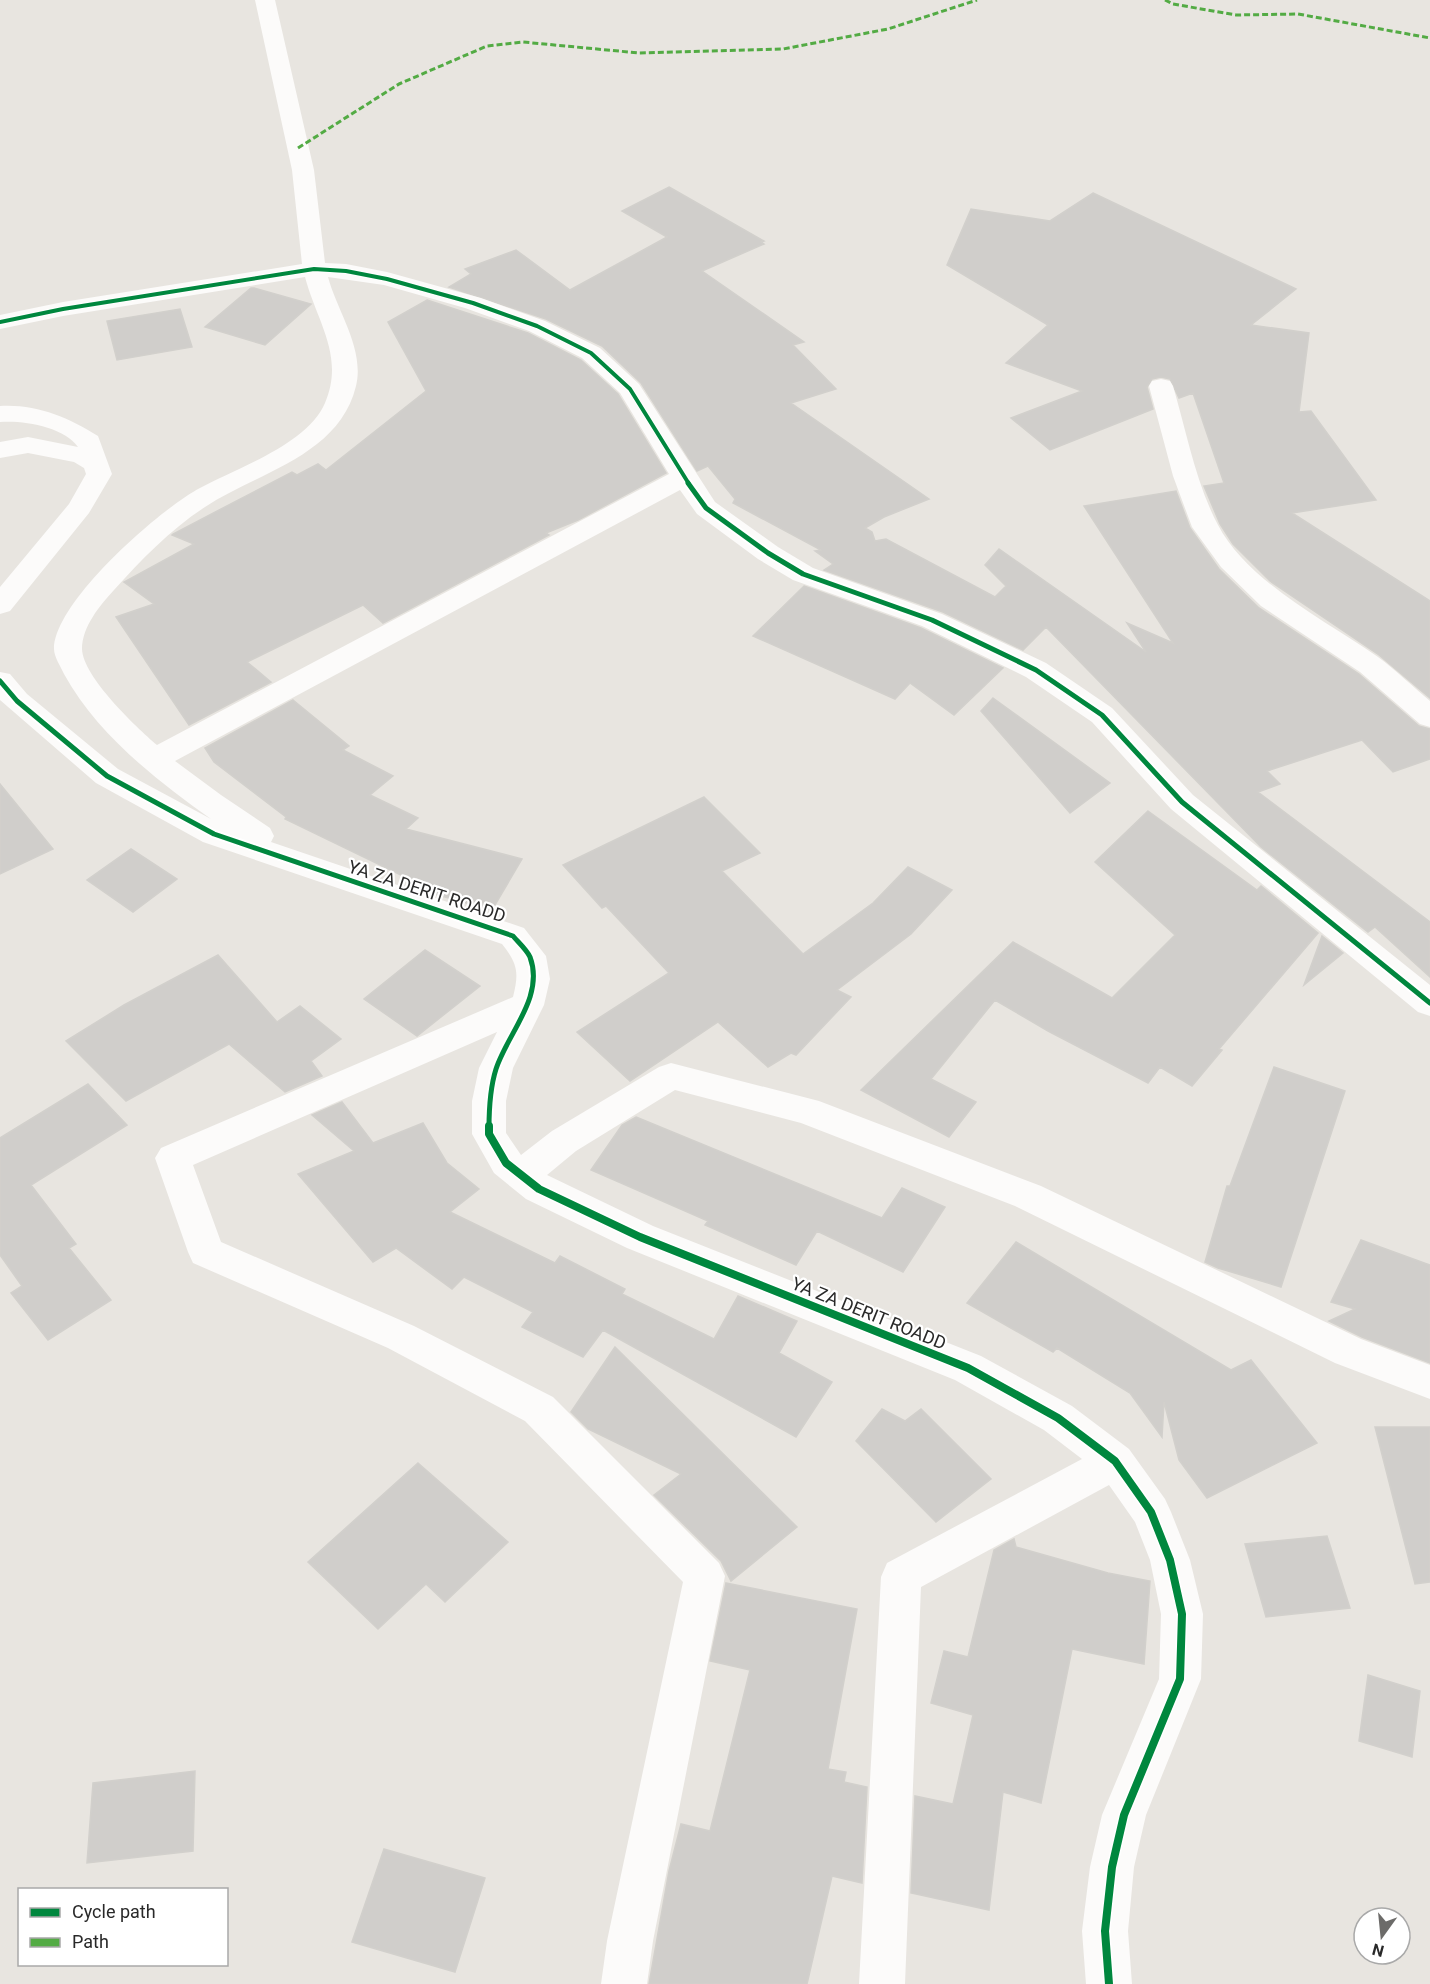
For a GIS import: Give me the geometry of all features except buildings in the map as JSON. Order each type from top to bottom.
[{"type":"street","points":[[265,0],[274,51],[301,158],[314,268],[346,360],[345,383],[338,404],[327,423],[309,440],[192,504],[159,529],[113,573],[72,628],[68,649],[77,673],[95,701],[154,759],[226,815],[288,854],[326,873]]},
{"type":"street","points":[[0,322],[63,309],[314,268],[346,271],[387,279],[473,303],[537,326],[591,353],[630,389],[684,477],[706,508],[768,554],[803,574],[932,620],[1036,670],[1102,715],[1182,802],[1430,1003]]},
{"type":"street","points":[[1161,386],[1186,476],[1205,527],[1232,561],[1271,600],[1370,665],[1430,717]]},
{"type":"street","points":[[0,414],[43,416],[69,428],[89,441],[99,474],[80,507],[0,605]]},
{"type":"street","points":[[0,450],[28,445],[82,456],[96,464]]},
{"type":"street","points":[[154,759],[684,477]]},
{"type":"street","points":[[0,681],[17,701],[107,776],[214,834],[326,873]]},
{"type":"street","name":"YA ZA DERIT ROADD","points":[[326,873],[513,936],[530,956],[534,979],[527,1005],[496,1068],[489,1101],[489,1134],[506,1163],[539,1189],[640,1237],[968,1368],[1058,1418],[1115,1461],[1151,1512],[1170,1560],[1182,1614],[1180,1679],[1124,1815],[1112,1867],[1105,1931],[1109,1984]]},
{"type":"street","points":[[527,1005],[172,1158],[206,1252],[401,1337],[539,1409],[705,1576],[624,1984]]},
{"type":"street","points":[[522,1175],[564,1141],[671,1076],[807,1111],[1028,1196],[1348,1351],[1430,1382]]},
{"type":"street","points":[[882,1984],[901,1577],[1115,1461]]},
{"type":"marked path","points":[[298,148],[399,84],[487,46],[523,42],[639,53],[783,49],[888,29],[977,0]]},
{"type":"marked path","points":[[1165,0],[1173,4],[1236,15],[1298,14],[1430,38]]},
{"type":"cycle path","points":[[0,322],[63,309],[314,269],[346,271],[387,279],[473,303],[537,326],[591,353],[630,389],[684,477],[706,508],[768,553],[803,574],[932,620],[1036,670],[1102,715],[1182,802],[1430,1003]]},
{"type":"cycle path","points":[[0,681],[17,701],[107,776],[214,834],[513,936],[530,956],[534,979],[527,1005],[496,1068],[489,1101],[489,1134],[506,1163],[539,1189],[640,1237],[968,1368],[1058,1418],[1115,1461],[1151,1512],[1170,1560],[1182,1614],[1180,1679],[1124,1815],[1112,1867],[1105,1931],[1109,1984]]}]
